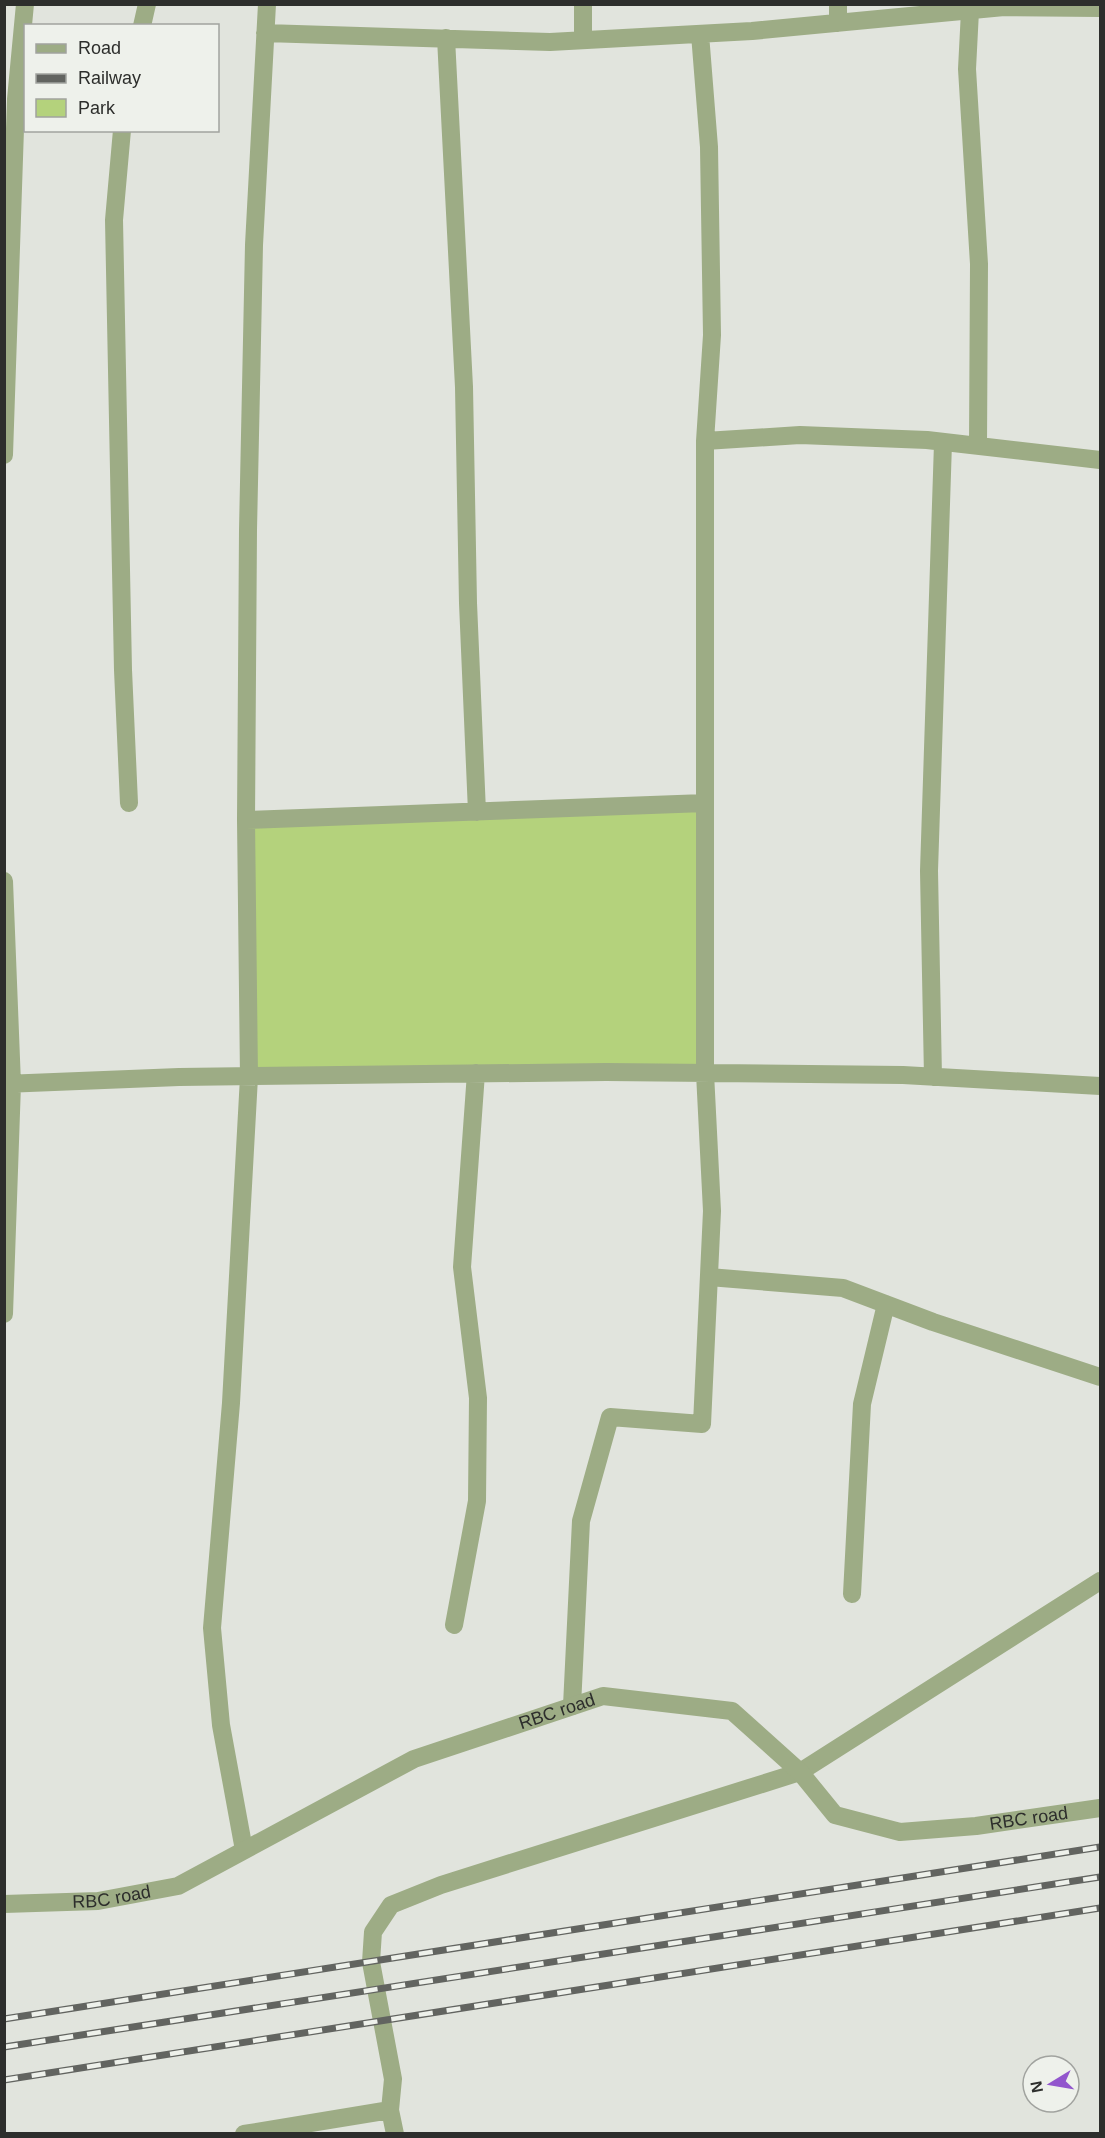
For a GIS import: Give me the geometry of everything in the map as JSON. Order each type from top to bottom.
[{"type":"street","points":[[4,455],[16,99],[12,60],[26,4]]},
{"type":"street","points":[[142,24],[147,4]]},
{"type":"street","points":[[244,1850],[221,1725],[212,1628],[231,1403],[249,1077],[246,820],[248,542],[253,269],[267,4]]},
{"type":"street","points":[[582,40],[583,4]]},
{"type":"street","points":[[265,33],[550,42],[700,34],[838,14],[1004,8],[1101,8]]},
{"type":"street","points":[[970,11],[967,69],[979,264],[978,445]]},
{"type":"street","points":[[572,1706],[581,1521],[610,1417],[702,1424],[712,1211],[705,1073],[705,441],[712,334],[709,147],[700,34]]},
{"type":"street","points":[[446,38],[464,387],[468,603],[477,812]]},
{"type":"street","points":[[122,132],[114,220],[123,670],[129,803]]},
{"type":"street","points":[[705,441],[800,435],[927,440],[1101,460]]},
{"type":"street","points":[[933,1077],[929,871],[942,443]]},
{"type":"street","points":[[246,820],[705,803]]},
{"type":"street","points":[[4,881],[8,1084],[4,1314]]},
{"type":"street","points":[[454,1625],[477,1501],[478,1398],[462,1266],[476,1073]]},
{"type":"street","points":[[8,1084],[179,1077],[705,1073],[933,1077],[1101,1086]]},
{"type":"street","points":[[709,1277],[843,1288],[933,1322],[1101,1377]]},
{"type":"street","points":[[852,1594],[862,1404],[886,1304]]},
{"type":"street","points":[[395,2133],[390,2110],[393,2079],[371,1962],[373,1932],[391,1905],[441,1885],[800,1772],[1101,1581]]},
{"type":"street","name":"RBC road","points":[[4,1904],[98,1901],[178,1886],[414,1759],[603,1696],[732,1711],[800,1772],[835,1815],[900,1832],[976,1826],[1101,1808]]},
{"type":"street","points":[[244,2133],[390,2110]]},
{"type":"green space","points":[[705,803],[705,1073],[249,1077],[246,820]]},
{"type":"railway","points":[[4,2019],[1100,1847]]},
{"type":"railway","points":[[4,2047],[1100,1877]]},
{"type":"railway","points":[[4,2080],[1100,1908]]}]
